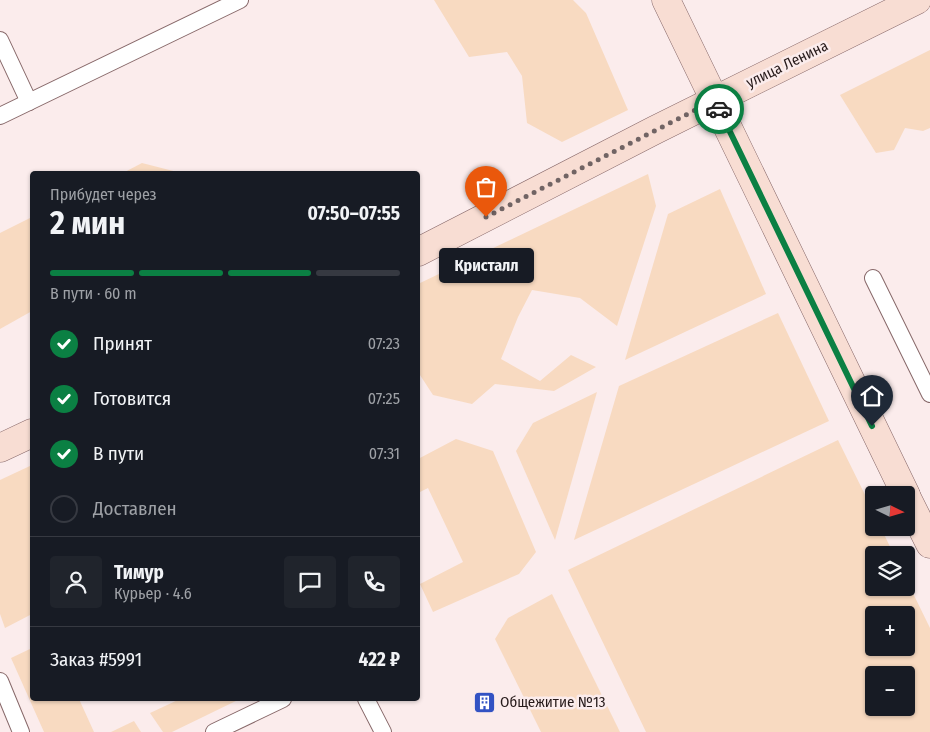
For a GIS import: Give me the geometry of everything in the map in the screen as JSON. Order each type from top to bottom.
[{"type":"main road","points":[[666,0],[902,486]]},
{"type":"main road","name":"улица Ленина","points":[[420,251],[715,100],[917,0]]},
{"type":"main road","points":[[0,448],[30,434]]},
{"type":"main road","points":[[915,513],[930,544]]},
{"type":"lane","points":[[0,116],[218,5],[240,0]]},
{"type":"lane","points":[[0,40],[29,102]]},
{"type":"lane","points":[[873,278],[930,394]]},
{"type":"lane","points":[[0,681],[21,732]]},
{"type":"lane","points":[[214,732],[279,701]]},
{"type":"lane","points":[[367,701],[383,732]]},
{"type":"shaded area","points":[[434,0],[573,0],[586,13],[628,110],[562,142],[527,123],[522,76],[507,52],[469,57]]},
{"type":"shaded area","points":[[930,50],[930,128],[923,131],[905,128],[894,150],[876,153],[840,95]]},
{"type":"shaded area","points":[[142,163],[173,171],[127,171]]},
{"type":"shaded area","points":[[648,174],[656,206],[617,326],[580,298],[532,290],[518,317],[501,359],[540,381],[571,355],[596,367],[554,391],[495,384],[472,404],[433,395],[420,375],[420,283]]},
{"type":"shaded area","points":[[720,189],[766,294],[625,360],[668,214]]},
{"type":"shaded area","points":[[30,218],[30,312],[0,329],[0,233]]},
{"type":"shaded area","points":[[778,313],[829,421],[574,540],[619,386]]},
{"type":"shaded area","points":[[597,392],[555,540],[516,451],[533,423]]},
{"type":"shaded area","points":[[456,439],[493,451],[536,552],[519,574],[433,612],[420,584],[463,562],[428,488],[420,492],[420,458]]},
{"type":"shaded area","points":[[838,440],[865,495],[865,536],[885,536],[890,546],[865,546],[865,596],[914,596],[930,628],[930,732],[646,732],[568,570]]},
{"type":"shaded area","points":[[30,466],[30,615],[5,628],[0,614],[0,480]]},
{"type":"shaded area","points":[[552,594],[620,732],[541,732],[495,639],[508,618]]},
{"type":"shaded area","points":[[30,649],[30,701],[11,658]]},
{"type":"shaded area","points":[[30,701],[80,701],[94,732],[44,732]]},
{"type":"shaded area","points":[[176,701],[236,701],[172,732],[163,732],[150,713]]},
{"type":"shaded area","points":[[134,721],[141,732],[111,732]]},
{"type":"way so far","points":[[486,217],[715,100],[719,109]]},
{"type":"place","name":"Кристалл","points":[[486,217]]},
{"type":"place","name":"Общежитие №13","points":[[484,702]]},
{"type":"route","points":[[719,109],[872,426]]}]
